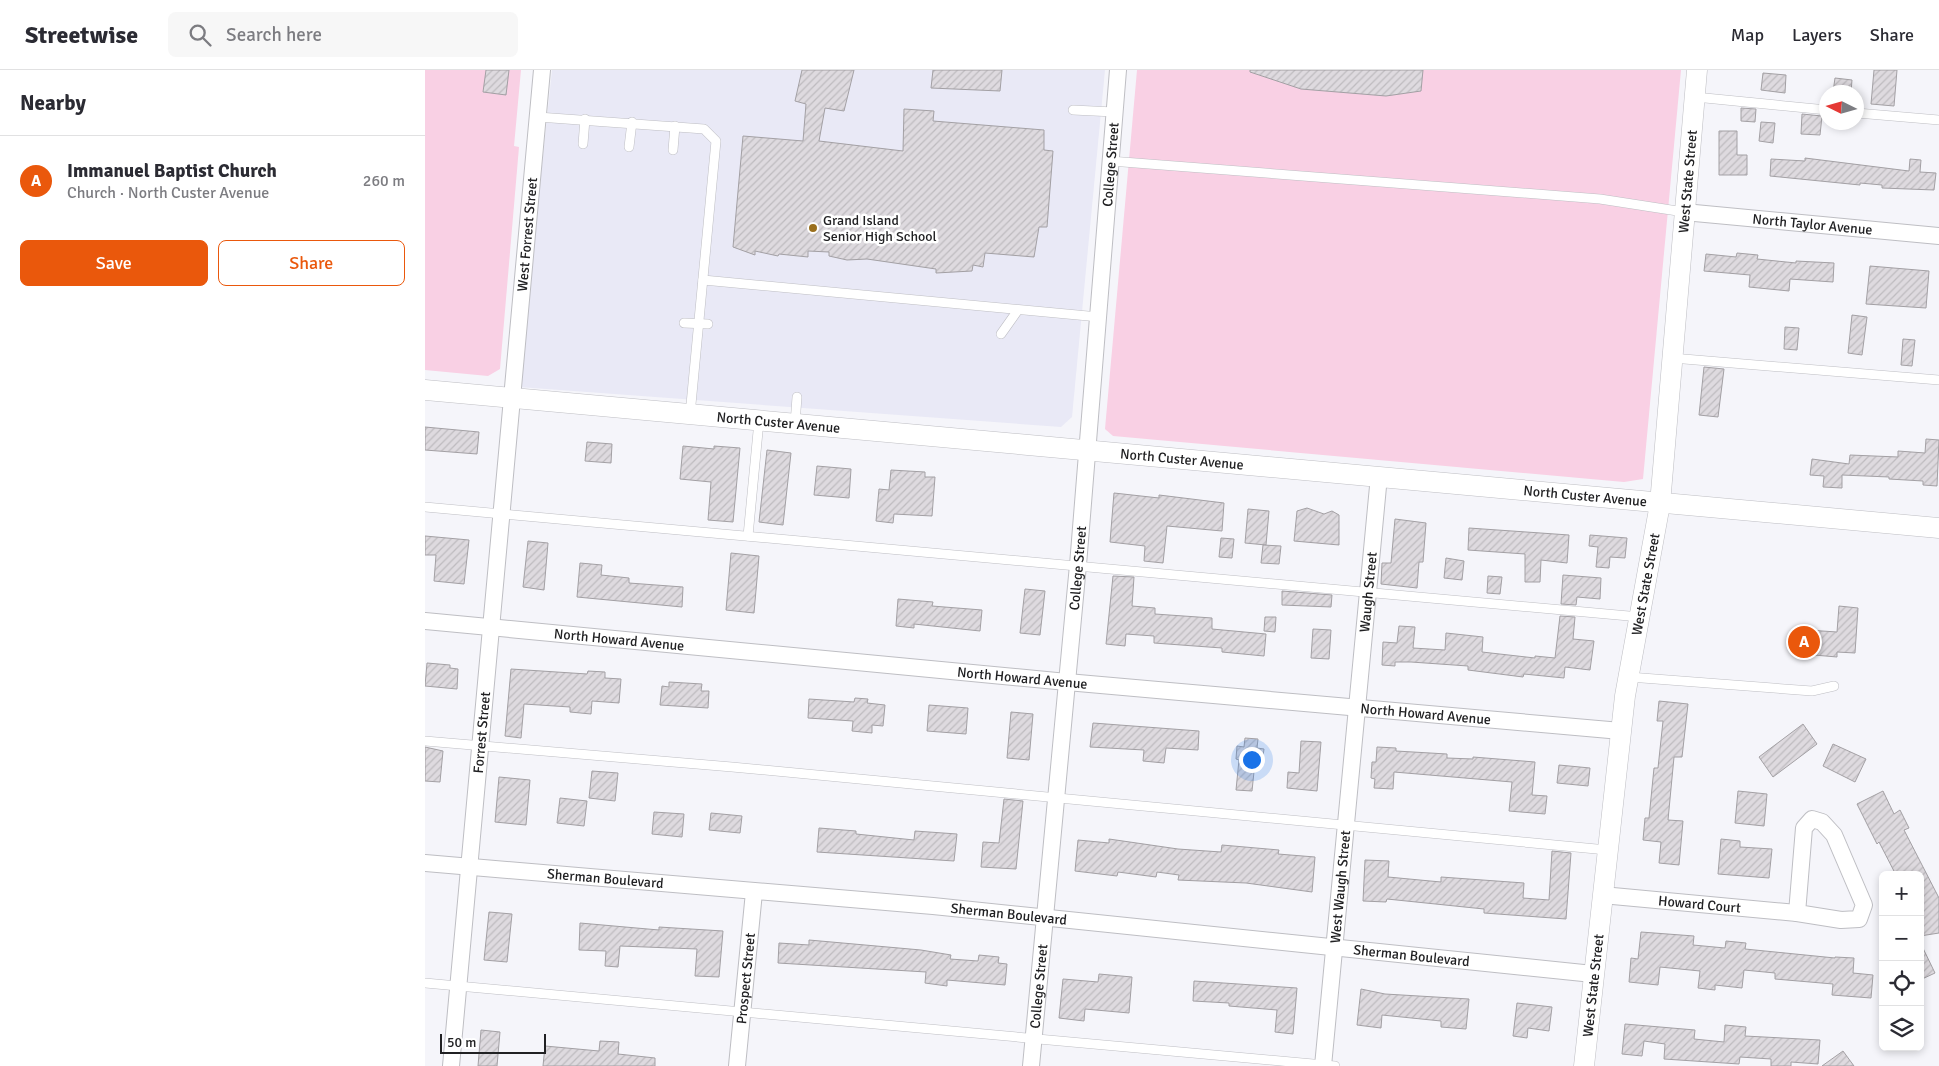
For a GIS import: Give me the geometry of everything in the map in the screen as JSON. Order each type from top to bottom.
[{"type":"street","name":"West Forrest Street","points":[[512,399],[542,70]]},
{"type":"street","name":"College Street","points":[[1031,1066],[1078,565],[1114,112],[1119,70]]},
{"type":"street","name":"West State Street","points":[[1584,1066],[1621,731],[1660,504],[1697,70]]},
{"type":"street","name":"North Taylor Avenue","points":[[1685,212],[1939,236]]},
{"type":"street","name":"North Custer Avenue","points":[[425,390],[1939,528]]},
{"type":"street","name":"Forrest Street","points":[[451,1066],[512,399]]},
{"type":"street","name":"Waugh Street","points":[[1357,708],[1379,476]]},
{"type":"street","name":"North Howard Avenue","points":[[425,621],[1067,682],[1621,731]]},
{"type":"street","name":"West Waugh Street","points":[[1327,1066],[1334,947],[1357,708]]},
{"type":"street","name":"Howard Court","points":[[1602,895],[1797,913],[1841,920],[1859,919],[1864,905],[1834,835],[1822,822],[1812,819],[1804,828],[1797,913]]},
{"type":"street","name":"Sherman Boulevard","points":[[425,863],[1045,918],[1593,974]]},
{"type":"street","name":"Prospect Street","points":[[737,1066],[754,892]]},
{"type":"lane","points":[[1695,97],[1819,109]]},
{"type":"lane","points":[[1073,110],[1114,112]]},
{"type":"lane","points":[[1864,113],[1939,120]]},
{"type":"lane","points":[[538,116],[704,129],[716,141],[703,280],[703,323],[690,415]]},
{"type":"lane","points":[[583,144],[585,119]]},
{"type":"lane","points":[[629,147],[631,122]]},
{"type":"lane","points":[[673,150],[675,126]]},
{"type":"lane","points":[[1110,161],[1600,199],[1685,212]]},
{"type":"lane","points":[[703,280],[1099,318]]},
{"type":"lane","points":[[1001,334],[1018,310]]},
{"type":"lane","points":[[683,323],[703,323]]},
{"type":"lane","points":[[1672,358],[1939,380]]},
{"type":"lane","points":[[795,424],[797,397]]},
{"type":"lane","points":[[748,536],[759,421]]},
{"type":"lane","points":[[425,507],[1641,617]]},
{"type":"lane","points":[[1629,677],[1812,691],[1834,686]]},
{"type":"lane","points":[[425,741],[1346,824],[1607,850]]},
{"type":"lane","points":[[425,983],[1327,1066]]},
{"type":"shaded area","points":[[425,70],[521,70],[514,146],[519,147],[500,369],[488,376],[425,370]]},
{"type":"shaded area","name":"Grand Island Senior High School","points":[[552,70],[1105,70],[1072,417],[1061,427],[519,387]]},
{"type":"shaded area","points":[[1137,70],[1681,70],[1643,479],[1624,482],[1113,436],[1105,429]]},
{"type":"building","points":[[486,70],[509,70],[506,95],[483,92]]},
{"type":"building","points":[[802,70],[854,70],[844,111],[825,108],[819,141],[903,151],[904,109],[934,111],[933,121],[1044,130],[1044,150],[1053,151],[1047,227],[1039,227],[1034,257],[985,253],[983,267],[973,265],[972,271],[936,273],[936,269],[867,259],[847,260],[829,256],[829,252],[808,251],[808,257],[779,254],[778,256],[755,251],[755,255],[733,247],[743,136],[803,141],[806,104],[795,101]]},
{"type":"building","points":[[933,70],[1002,70],[1000,91],[931,88]]},
{"type":"building","points":[[1250,70],[1423,70],[1421,91],[1386,96],[1301,89],[1250,72]]},
{"type":"building","points":[[1874,70],[1897,70],[1894,106],[1871,104]]},
{"type":"building","points":[[1763,73],[1786,75],[1785,93],[1761,90]]},
{"type":"building","points":[[1835,78],[1852,80],[1852,85],[1834,85]]},
{"type":"building","points":[[1741,108],[1756,109],[1755,122],[1741,121]]},
{"type":"building","points":[[1802,114],[1819,116],[1820,135],[1801,134]]},
{"type":"building","points":[[1761,122],[1775,123],[1773,143],[1759,141]]},
{"type":"building","points":[[1719,131],[1737,131],[1737,155],[1747,155],[1747,175],[1719,175]]},
{"type":"building","points":[[1805,158],[1909,171],[1910,159],[1921,160],[1920,172],[1936,173],[1934,190],[1882,188],[1882,185],[1860,183],[1860,185],[1770,176],[1771,159],[1805,161]]},
{"type":"building","points":[[1737,253],[1758,255],[1757,259],[1796,263],[1796,261],[1834,263],[1833,282],[1790,279],[1789,291],[1749,287],[1750,275],[1704,271],[1706,254],[1736,257]]},
{"type":"building","points":[[1870,266],[1929,271],[1926,308],[1866,304]]},
{"type":"building","points":[[1852,315],[1867,317],[1862,355],[1848,353]]},
{"type":"building","points":[[1785,327],[1799,328],[1797,350],[1784,349]]},
{"type":"building","points":[[1903,339],[1915,340],[1912,366],[1901,365]]},
{"type":"building","points":[[1704,367],[1724,369],[1718,417],[1699,415]]},
{"type":"building","points":[[425,427],[479,432],[477,454],[425,450]]},
{"type":"building","points":[[1926,439],[1939,440],[1937,486],[1923,485],[1923,481],[1889,479],[1889,477],[1842,475],[1842,488],[1823,487],[1824,476],[1810,475],[1812,459],[1849,464],[1850,455],[1898,457],[1898,451],[1925,453]]},
{"type":"building","points":[[587,442],[612,444],[611,463],[585,461]]},
{"type":"building","points":[[683,446],[714,449],[714,446],[740,448],[733,522],[708,520],[711,482],[680,479]]},
{"type":"building","points":[[767,450],[791,453],[783,525],[759,522]]},
{"type":"building","points":[[817,466],[851,469],[849,498],[814,495]]},
{"type":"building","points":[[891,470],[925,472],[925,477],[935,477],[932,516],[894,514],[893,523],[876,521],[879,489],[889,490]]},
{"type":"building","points":[[1114,493],[1159,498],[1159,495],[1224,503],[1222,531],[1167,526],[1163,563],[1144,561],[1145,546],[1110,542]]},
{"type":"building","points":[[1307,508],[1324,514],[1332,511],[1339,515],[1339,545],[1294,541],[1297,511]]},
{"type":"building","points":[[1248,509],[1269,511],[1266,545],[1245,543]]},
{"type":"building","points":[[1395,519],[1426,523],[1423,562],[1419,562],[1417,588],[1381,584],[1382,563],[1391,563]]},
{"type":"building","points":[[1469,528],[1569,535],[1567,563],[1541,560],[1540,582],[1525,582],[1525,554],[1468,550]]},
{"type":"building","points":[[1590,535],[1627,538],[1625,558],[1610,557],[1609,568],[1596,567],[1598,547],[1589,546]]},
{"type":"building","points":[[425,536],[469,540],[464,584],[434,581],[436,555],[425,555]]},
{"type":"building","points":[[1221,538],[1234,539],[1232,558],[1219,557]]},
{"type":"building","points":[[528,541],[548,543],[544,590],[523,587]]},
{"type":"building","points":[[1263,545],[1281,546],[1279,564],[1261,563]]},
{"type":"building","points":[[731,553],[759,556],[754,613],[726,610]]},
{"type":"building","points":[[1446,558],[1464,561],[1462,580],[1444,578]]},
{"type":"building","points":[[580,563],[602,565],[601,575],[629,578],[629,583],[683,587],[682,607],[577,597]]},
{"type":"building","points":[[1563,575],[1601,578],[1600,599],[1577,597],[1576,605],[1561,604]]},
{"type":"building","points":[[1113,576],[1134,577],[1132,606],[1155,608],[1155,614],[1212,618],[1212,629],[1266,634],[1264,656],[1222,652],[1222,648],[1154,643],[1154,636],[1126,634],[1125,646],[1106,644]]},
{"type":"building","points":[[1488,576],[1502,577],[1500,594],[1487,593]]},
{"type":"building","points":[[1025,589],[1045,591],[1040,635],[1020,633]]},
{"type":"building","points":[[1282,591],[1332,595],[1331,607],[1282,605]]},
{"type":"building","points":[[898,599],[933,602],[932,606],[982,610],[980,631],[914,624],[914,628],[896,626]]},
{"type":"building","points":[[1839,606],[1858,608],[1855,653],[1837,652],[1837,657],[1791,653],[1793,629],[1837,632]]},
{"type":"building","points":[[1560,616],[1575,617],[1573,639],[1594,641],[1590,670],[1565,667],[1564,678],[1524,674],[1523,677],[1468,670],[1468,666],[1411,662],[1395,662],[1395,666],[1382,665],[1383,642],[1397,643],[1399,626],[1415,627],[1413,648],[1445,650],[1446,633],[1483,637],[1482,652],[1535,658],[1535,656],[1555,658]]},
{"type":"building","points":[[1265,617],[1276,617],[1275,632],[1264,631]]},
{"type":"building","points":[[1313,629],[1331,630],[1329,659],[1311,658]]},
{"type":"building","points":[[427,663],[450,665],[450,668],[458,669],[457,689],[425,686]]},
{"type":"building","points":[[511,669],[587,674],[588,671],[605,672],[605,678],[621,679],[619,703],[592,701],[591,714],[570,712],[570,707],[524,704],[521,738],[505,736]]},
{"type":"building","points":[[669,682],[702,684],[701,691],[709,691],[708,708],[660,705],[662,686],[669,687]]},
{"type":"building","points":[[855,698],[868,699],[867,703],[885,705],[883,726],[872,725],[872,733],[852,731],[853,721],[808,718],[809,699],[854,702]]},
{"type":"building","points":[[1659,701],[1688,704],[1682,757],[1674,757],[1668,820],[1683,821],[1679,865],[1659,863],[1661,842],[1643,840],[1645,818],[1649,818],[1654,768],[1658,768],[1663,721],[1657,721]]},
{"type":"building","points":[[929,705],[968,708],[966,734],[927,731]]},
{"type":"building","points":[[1011,712],[1033,714],[1029,760],[1007,758]]},
{"type":"building","points":[[1093,723],[1199,731],[1198,750],[1166,748],[1164,763],[1143,761],[1144,750],[1090,747]]},
{"type":"building","points":[[1803,724],[1817,744],[1773,777],[1759,757]]},
{"type":"building","points":[[1245,738],[1258,739],[1257,748],[1264,749],[1262,763],[1255,762],[1252,791],[1236,790],[1239,760],[1236,759],[1237,746],[1244,747]]},
{"type":"building","points":[[1301,741],[1321,742],[1317,791],[1287,788],[1288,772],[1299,773]]},
{"type":"building","points":[[1833,744],[1866,759],[1855,782],[1823,766]]},
{"type":"building","points":[[425,747],[443,751],[440,782],[425,781]]},
{"type":"building","points":[[1377,747],[1396,748],[1396,751],[1447,754],[1447,758],[1473,759],[1473,757],[1535,762],[1532,795],[1547,796],[1545,814],[1509,811],[1512,782],[1394,772],[1393,789],[1374,788],[1375,779],[1371,778],[1372,762],[1376,762]]},
{"type":"building","points":[[1559,765],[1590,768],[1588,786],[1557,783]]},
{"type":"building","points":[[592,771],[618,773],[615,801],[589,798]]},
{"type":"building","points":[[499,777],[530,780],[526,825],[495,822]]},
{"type":"building","points":[[1738,791],[1767,794],[1764,826],[1735,823]]},
{"type":"building","points":[[1883,791],[1894,814],[1900,810],[1909,828],[1904,830],[1939,898],[1939,933],[1924,935],[1924,871],[1894,871],[1879,842],[1877,844],[1857,804]]},
{"type":"building","points":[[560,798],[587,801],[584,826],[557,823]]},
{"type":"building","points":[[1004,799],[1023,801],[1016,869],[981,867],[983,842],[999,843]]},
{"type":"building","points":[[654,812],[684,814],[682,837],[652,834]]},
{"type":"building","points":[[711,813],[742,816],[740,833],[709,830]]},
{"type":"building","points":[[819,828],[856,831],[856,834],[914,840],[915,831],[957,834],[954,861],[817,852]]},
{"type":"building","points":[[1109,839],[1178,849],[1221,852],[1222,845],[1279,850],[1278,854],[1315,857],[1312,892],[1246,883],[1178,880],[1179,875],[1157,872],[1156,877],[1118,872],[1117,876],[1075,871],[1078,840],[1109,843]]},
{"type":"building","points":[[1721,839],[1740,841],[1740,847],[1772,849],[1769,878],[1718,874]]},
{"type":"building","points":[[1552,851],[1571,853],[1566,919],[1484,913],[1484,909],[1387,899],[1386,902],[1363,901],[1365,860],[1389,861],[1388,877],[1441,882],[1441,877],[1524,883],[1523,898],[1549,900]]},
{"type":"building","points":[[489,912],[512,914],[507,962],[484,960]]},
{"type":"building","points":[[580,923],[659,930],[659,927],[723,931],[719,977],[695,976],[697,949],[620,946],[618,967],[605,966],[606,951],[579,950]]},
{"type":"building","points":[[1641,932],[1694,936],[1693,945],[1725,948],[1726,941],[1746,943],[1745,949],[1835,958],[1854,958],[1853,973],[1873,975],[1871,998],[1832,995],[1833,984],[1775,979],[1775,973],[1744,970],[1742,988],[1715,985],[1715,990],[1698,988],[1700,971],[1660,967],[1658,985],[1629,982],[1631,958],[1638,959]]},
{"type":"building","points":[[809,940],[921,950],[951,955],[950,959],[978,961],[979,955],[999,957],[998,963],[1007,964],[1005,985],[947,980],[947,986],[925,983],[926,972],[778,963],[779,943],[809,945]]},
{"type":"building","points":[[1924,950],[1935,973],[1924,978]]},
{"type":"building","points":[[1099,974],[1132,977],[1129,1013],[1085,1009],[1084,1021],[1059,1018],[1063,979],[1098,982]]},
{"type":"building","points":[[1194,981],[1297,988],[1293,1034],[1275,1032],[1277,1010],[1229,1006],[1229,1003],[1193,1001]]},
{"type":"building","points":[[1361,989],[1385,994],[1469,999],[1466,1029],[1441,1027],[1441,1021],[1382,1015],[1381,1028],[1357,1025]]},
{"type":"building","points":[[1517,1003],[1552,1007],[1549,1031],[1528,1028],[1527,1038],[1513,1036]]},
{"type":"building","points":[[1625,1024],[1695,1030],[1694,1039],[1724,1042],[1725,1025],[1746,1027],[1745,1036],[1820,1040],[1818,1064],[1791,1062],[1791,1066],[1771,1066],[1771,1059],[1740,1057],[1739,1064],[1664,1059],[1665,1044],[1644,1041],[1642,1056],[1622,1054]]},
{"type":"building","points":[[481,1030],[500,1032],[497,1066],[478,1066]]},
{"type":"building","points":[[600,1041],[619,1042],[618,1054],[655,1058],[655,1066],[543,1066],[545,1046],[599,1051]]},
{"type":"building","points":[[1843,1051],[1854,1066],[1822,1066]]},
{"type":"place","name":"Grand Island Senior High School","points":[[813,228]]},
{"type":"place","name":"Immanuel Baptist Church","points":[[1804,642]]}]
